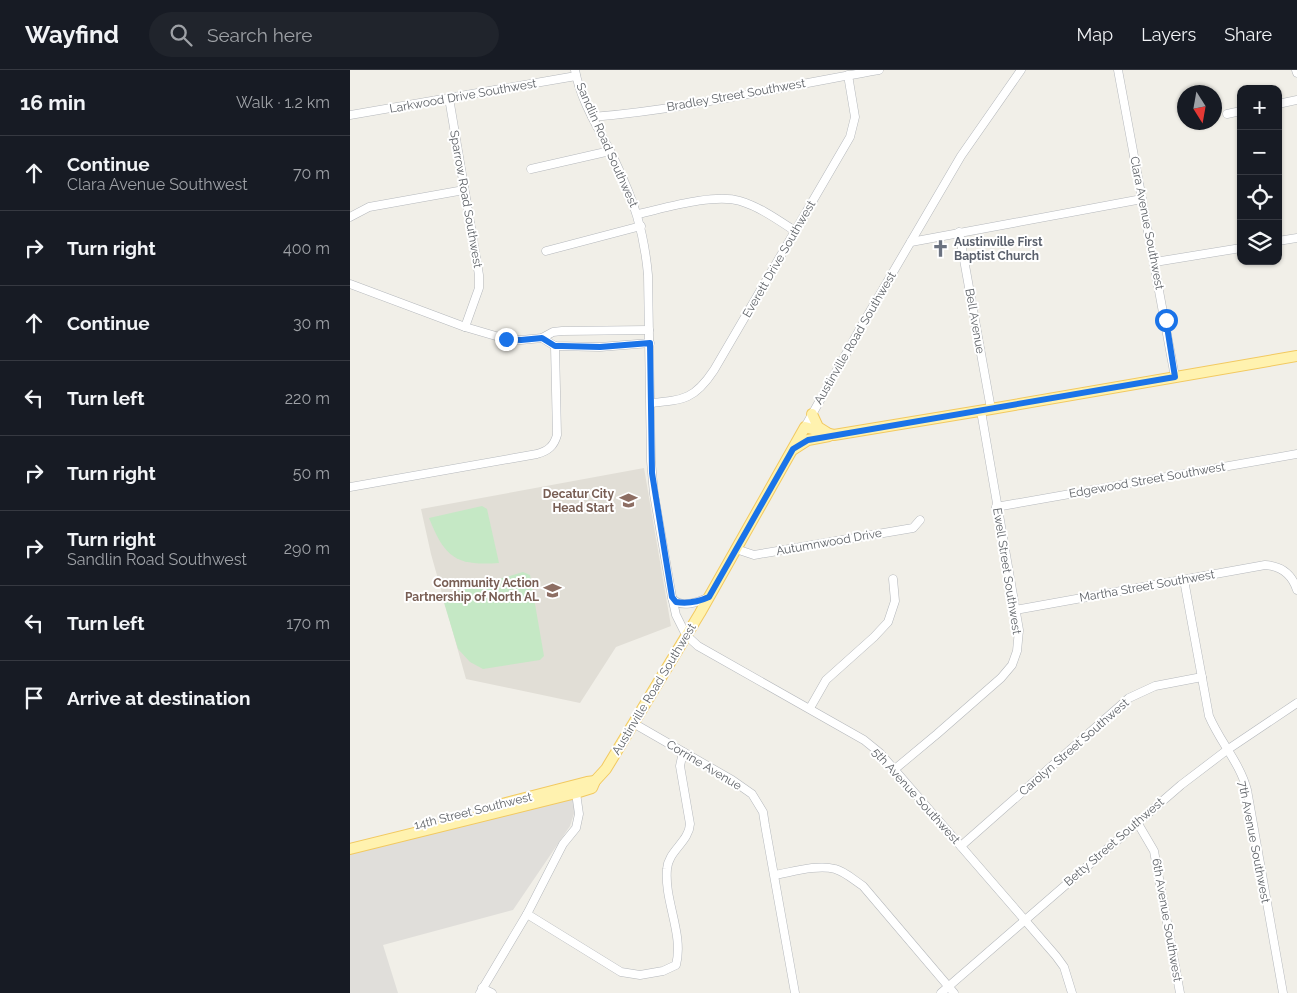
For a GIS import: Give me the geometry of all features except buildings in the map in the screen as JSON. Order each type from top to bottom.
[{"type":"main road","points":[[793,449],[808,440],[834,435],[1297,356]]},
{"type":"main road","points":[[812,414],[818,427],[834,435]]},
{"type":"main road","points":[[805,427],[834,435]]},
{"type":"main road","name":"Austinville Road Southwest","points":[[576,793],[592,788],[595,781],[606,769],[709,597],[805,427]]},
{"type":"main road","name":"14th Street Southwest","points":[[350,842],[595,781]]},
{"type":"main road","name":"14th Street Southwest","points":[[350,849],[576,793]]},
{"type":"street","name":"Bradley Street Southwest","points":[[592,118],[620,115],[879,70]]},
{"type":"street","name":"Austinville Road Southwest","points":[[805,427],[961,156],[1021,70]]},
{"type":"street","name":"Clara Avenue Southwest","points":[[1118,70],[1175,377]]},
{"type":"street","name":"Larkwood Drive Southwest","points":[[350,115],[576,73]]},
{"type":"street","name":"Sandlin Road Southwest","points":[[576,73],[592,118],[630,193],[641,226],[648,275],[652,473],[672,597],[676,615],[686,635]]},
{"type":"street","name":"Everett Drive Southwest","points":[[651,403],[684,398],[702,387],[714,370],[852,131],[855,110],[848,75]]},
{"type":"street","name":"Sparrow Road Southwest","points":[[449,98],[474,241],[479,282],[476,297],[465,327]]},
{"type":"street","points":[[1282,103],[1297,100]]},
{"type":"street","points":[[1227,114],[1237,112]]},
{"type":"street","points":[[531,169],[610,151]]},
{"type":"street","points":[[350,217],[369,207],[464,190]]},
{"type":"street","points":[[638,214],[696,201],[725,198],[753,205],[795,231]]},
{"type":"street","points":[[911,242],[1142,199]]},
{"type":"street","points":[[546,251],[641,226]]},
{"type":"street","name":"Bell Avenue","points":[[959,232],[986,410]]},
{"type":"street","points":[[1282,240],[1297,238]]},
{"type":"street","points":[[1155,262],[1237,249]]},
{"type":"street","points":[[350,284],[465,327],[506,339],[542,338],[553,332],[562,331],[649,330]]},
{"type":"street","points":[[350,487],[544,452],[550,448],[555,442],[557,435],[558,346],[562,331]]},
{"type":"street","points":[[542,338],[558,346],[600,347],[650,343]]},
{"type":"street","name":"Ewell Street Southwest","points":[[895,769],[996,683],[1012,665],[1017,651],[1019,638],[996,507],[986,410]]},
{"type":"street","name":"Edgewood Street Southwest","points":[[996,507],[1297,454]]},
{"type":"street","name":"Autumnwood Drive","points":[[736,549],[754,555],[912,528],[920,520]]},
{"type":"street","name":"Martha Street Southwest","points":[[1015,610],[1265,565],[1279,568],[1291,576],[1297,590]]},
{"type":"street","points":[[810,708],[826,680],[888,622],[895,601],[893,579]]},
{"type":"street","name":"7th Avenue Southwest","points":[[1184,580],[1210,716],[1217,734],[1242,776],[1247,790],[1283,993]]},
{"type":"street","points":[[672,597],[676,602],[686,603],[698,602],[709,597]]},
{"type":"street","name":"5th Avenue Southwest","points":[[686,635],[698,646],[810,708],[864,740],[880,753],[1064,967],[1072,993]]},
{"type":"street","name":"Carolyn Street Southwest","points":[[961,846],[1129,698],[1155,686],[1202,677]]},
{"type":"street","name":"Betty Street Southwest","points":[[941,993],[952,990],[1025,920],[1181,785],[1227,750],[1297,703]]},
{"type":"street","name":"Corrine Avenue","points":[[633,723],[732,780],[752,794],[759,804],[763,812],[795,993]]},
{"type":"street","points":[[526,914],[622,972],[640,975],[663,972],[676,965],[679,952],[668,889],[667,868],[669,861],[689,831],[690,824],[680,766],[683,752]]},
{"type":"street","points":[[492,993],[481,990],[526,914],[563,844],[576,828],[579,814],[576,793]]},
{"type":"street","name":"6th Avenue Southwest","points":[[1137,822],[1154,851],[1180,993]]},
{"type":"street","points":[[775,875],[814,868],[835,869],[850,877],[863,886],[952,990]]},
{"type":"shaded area","name":"Community Action Partnership of North AL","points":[[644,468],[671,626],[616,647],[580,703],[466,679],[431,554],[421,509]]},
{"type":"shaded area","points":[[568,798],[578,801],[570,826],[513,910],[383,945],[398,993],[350,993],[350,851]]},
{"type":"green space","points":[[482,506],[487,509],[499,563],[472,563],[454,557],[441,542],[429,518]]},
{"type":"green space","points":[[523,572],[530,575],[544,656],[540,660],[483,669],[470,662],[458,649],[442,596]]},
{"type":"place","name":"Austinville First Baptist Church","points":[[940,249]]},
{"type":"place","name":"Decatur City Head Start","points":[[628,501]]},
{"type":"place","name":"Community Action Partnership of North AL","points":[[553,590]]},
{"type":"route","points":[[506,339],[542,338],[555,346],[600,347],[650,343],[651,461],[654,494],[672,597],[674,601],[679,603],[692,603],[709,597],[793,449],[808,440],[1175,377],[1166,320]]}]
